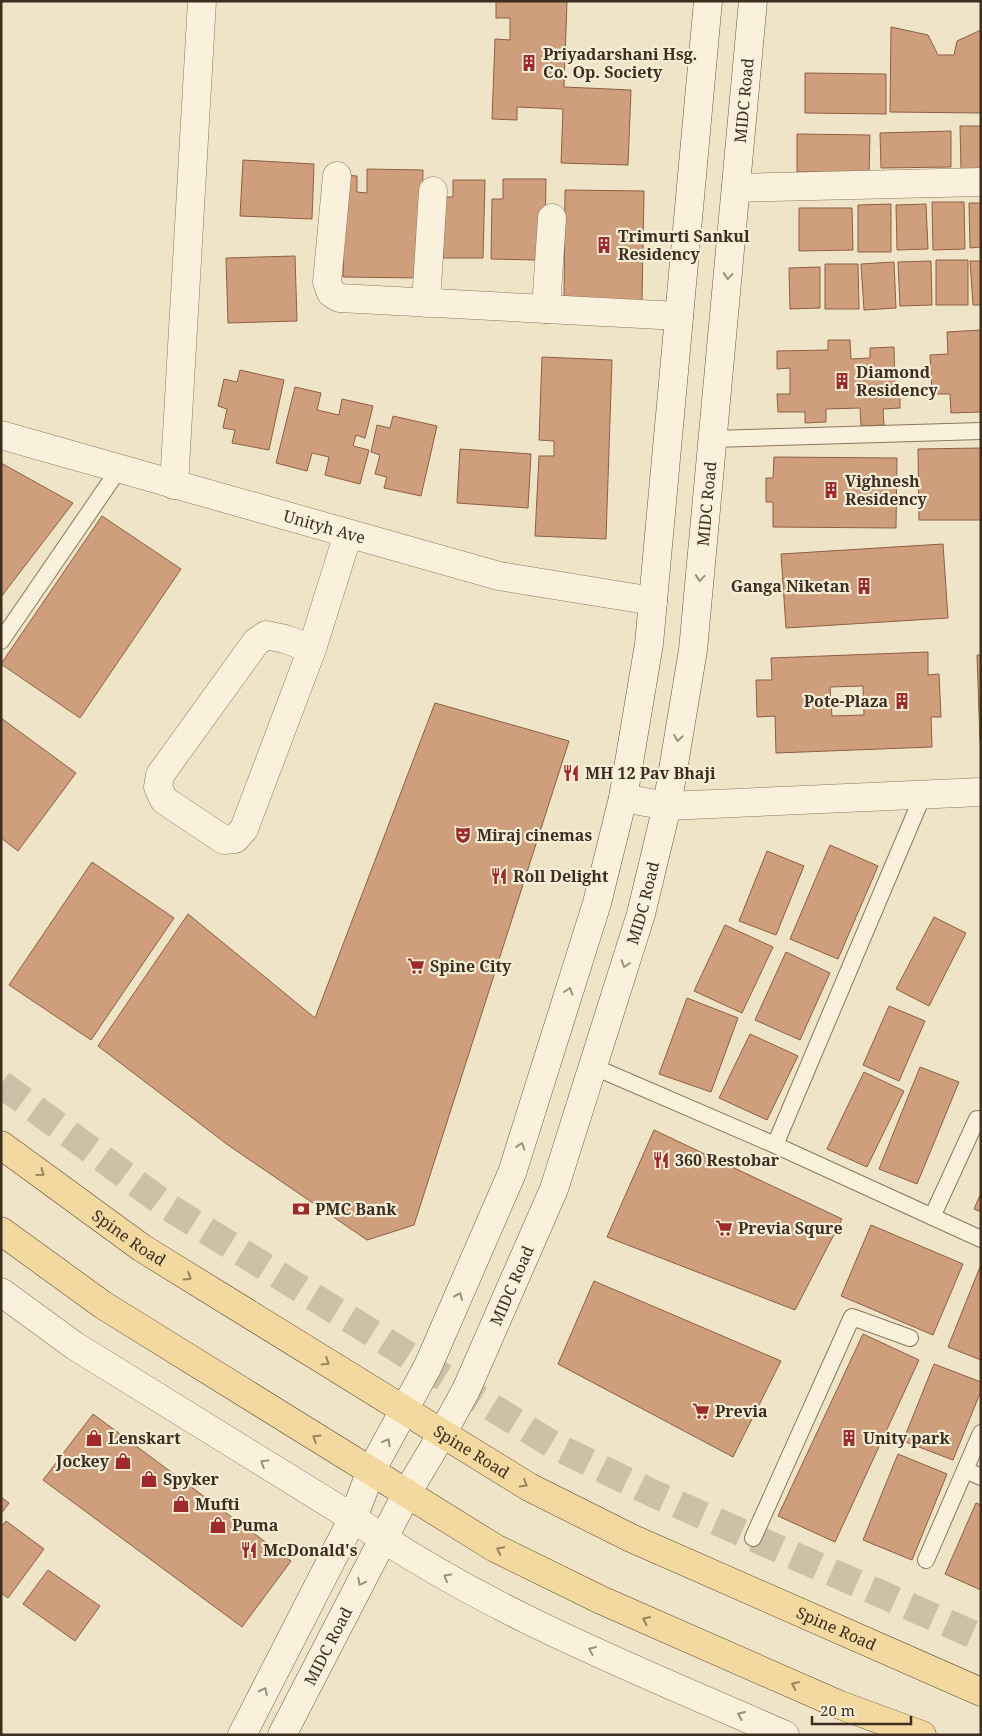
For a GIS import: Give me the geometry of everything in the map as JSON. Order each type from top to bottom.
[{"type":"main road","name":"Spine Road","points":[[1,1145],[142,1248],[529,1487],[631,1538],[981,1692]]},
{"type":"main road","points":[[1,1231],[103,1305],[495,1548],[601,1600],[840,1705],[922,1735]]},
{"type":"street","points":[[174,485],[202,1]]},
{"type":"street","points":[[242,1735],[353,1518],[371,1471],[428,1366],[512,1174],[597,903],[623,798],[649,644],[708,1]]},
{"type":"street","name":"MIDC Road","points":[[282,1735],[407,1493],[466,1390],[554,1189],[641,914],[667,806],[693,650],[753,1]]},
{"type":"street","points":[[337,176],[327,282],[332,293],[339,298],[679,316]]},
{"type":"street","points":[[736,188],[981,182]]},
{"type":"street","points":[[426,303],[433,191]]},
{"type":"street","points":[[546,309],[552,218]]},
{"type":"street","name":"Unityh Ave","points":[[1,435],[499,576],[653,601]]},
{"type":"street","points":[[312,649],[285,639],[266,635],[256,642],[160,775],[158,787],[164,800],[224,840],[235,839],[244,829],[312,649],[348,534]]},
{"type":"street","points":[[623,798],[667,806],[981,792]]},
{"type":"street","points":[[1,1292],[75,1346],[353,1518],[383,1539],[471,1590],[580,1645],[785,1735]]},
{"type":"lane","points":[[712,439],[981,431]]},
{"type":"lane","points":[[1,640],[119,469]]},
{"type":"lane","points":[[775,1146],[923,795]]},
{"type":"lane","points":[[592,1066],[981,1239]]},
{"type":"lane","points":[[932,1217],[977,1119]]},
{"type":"lane","points":[[753,1538],[852,1317],[910,1338]]},
{"type":"lane","points":[[926,1560],[981,1433]]},
{"type":"lane","points":[[965,1470],[981,1477]]},
{"type":"building","name":"Priyadarshani Hsg. Co. Op. Society","points":[[496,1],[567,1],[564,87],[631,90],[628,165],[561,163],[563,109],[517,107],[517,120],[492,119],[495,39],[510,40],[510,18],[496,18]]},
{"type":"building","points":[[891,27],[928,35],[938,55],[954,55],[957,41],[981,30],[981,113],[890,112]]},
{"type":"building","points":[[805,73],[886,74],[886,114],[805,113]]},
{"type":"building","points":[[960,126],[981,126],[981,169],[961,169]]},
{"type":"building","points":[[951,131],[951,167],[881,168],[880,133]]},
{"type":"building","points":[[797,134],[870,135],[869,172],[797,172]]},
{"type":"building","points":[[243,160],[314,164],[312,219],[240,216]]},
{"type":"building","points":[[367,169],[423,170],[421,278],[343,277],[345,175],[357,176],[357,192],[367,193]]},
{"type":"building","points":[[503,179],[546,179],[545,237],[537,260],[491,259],[492,199],[503,199]]},
{"type":"building","points":[[453,180],[485,180],[483,258],[443,258],[444,197],[453,197]]},
{"type":"building","name":"Trimurti Sankul Residency","points":[[565,190],[644,191],[642,301],[564,299]]},
{"type":"building","points":[[932,202],[964,202],[965,249],[933,250]]},
{"type":"building","points":[[969,203],[981,203],[981,247],[970,248]]},
{"type":"building","points":[[891,204],[891,252],[858,252],[858,205]]},
{"type":"building","points":[[926,204],[928,249],[897,250],[896,205]]},
{"type":"building","points":[[799,208],[852,208],[853,250],[799,251]]},
{"type":"building","points":[[295,256],[297,321],[228,323],[226,258]]},
{"type":"building","points":[[936,260],[968,260],[968,305],[936,305]]},
{"type":"building","points":[[931,261],[932,305],[900,306],[898,262]]},
{"type":"building","points":[[970,261],[981,261],[981,305],[973,305]]},
{"type":"building","points":[[894,262],[896,308],[864,310],[861,264]]},
{"type":"building","points":[[825,264],[858,264],[859,309],[825,309]]},
{"type":"building","points":[[820,267],[820,308],[790,309],[789,268]]},
{"type":"building","points":[[981,330],[981,412],[951,413],[950,394],[932,394],[930,355],[948,354],[947,332]]},
{"type":"building","name":"Diamond Residency","points":[[828,340],[850,340],[851,359],[870,358],[870,348],[894,347],[895,392],[900,392],[900,408],[883,409],[884,425],[861,426],[860,408],[826,409],[826,422],[805,423],[805,412],[778,412],[777,394],[790,394],[790,368],[777,369],[777,351],[828,350]]},
{"type":"building","points":[[542,357],[612,360],[606,539],[535,536],[539,456],[554,456],[554,441],[539,440]]},
{"type":"building","points":[[240,370],[284,380],[269,450],[232,443],[235,430],[223,428],[227,409],[218,406],[224,379],[237,382]]},
{"type":"building","points":[[295,387],[321,393],[317,410],[339,415],[342,399],[373,406],[365,438],[356,435],[353,446],[369,450],[360,484],[325,475],[329,457],[312,453],[307,471],[276,463]]},
{"type":"building","points":[[393,416],[437,426],[421,496],[384,488],[387,477],[375,474],[380,455],[371,452],[377,425],[390,428]]},
{"type":"building","points":[[981,448],[981,520],[919,520],[918,449]]},
{"type":"building","points":[[460,449],[531,454],[528,508],[457,503]]},
{"type":"building","name":"Vighnesh Residency","points":[[774,457],[897,458],[896,528],[773,527],[773,502],[766,502],[766,478],[773,478]]},
{"type":"building","points":[[1,463],[73,503],[1,597]]},
{"type":"building","points":[[102,516],[181,569],[80,718],[1,664]]},
{"type":"building","name":"Ganga Niketan","points":[[943,544],[948,618],[786,628],[781,554]]},
{"type":"building","name":"Pote-Plaza","points":[[928,652],[928,675],[939,674],[941,717],[931,717],[932,747],[776,753],[775,716],[757,717],[756,680],[772,680],[771,658]],"holes":[[[863,686],[864,715],[832,716],[830,687]]]},
{"type":"building","points":[[977,655],[981,655],[981,742],[980,742]]},
{"type":"building","name":"Spine City","points":[[435,703],[569,741],[414,1225],[367,1240],[228,1145],[98,1046],[188,914],[315,1018]]},
{"type":"building","points":[[1,718],[76,773],[18,851],[1,838]]},
{"type":"building","points":[[830,845],[878,866],[838,959],[790,939]]},
{"type":"building","points":[[767,851],[804,866],[776,935],[739,921]]},
{"type":"building","points":[[92,862],[174,918],[91,1040],[9,985]]},
{"type":"building","points":[[934,917],[966,933],[929,1006],[896,989]]},
{"type":"building","points":[[725,925],[773,947],[742,1013],[694,991]]},
{"type":"building","points":[[786,952],[830,973],[800,1040],[755,1020]]},
{"type":"building","points":[[687,998],[738,1018],[711,1092],[659,1074]]},
{"type":"building","points":[[889,1006],[925,1021],[899,1081],[863,1065]]},
{"type":"building","points":[[750,1034],[798,1056],[767,1120],[719,1098]]},
{"type":"building","points":[[920,1067],[959,1082],[917,1184],[879,1169]]},
{"type":"building","points":[[864,1072],[904,1091],[867,1167],[827,1149]]},
{"type":"building","name":"Previa Squre","points":[[654,1130],[842,1219],[795,1310],[607,1237]]},
{"type":"building","points":[[981,1193],[981,1212],[974,1209]]},
{"type":"building","points":[[871,1225],[963,1264],[933,1335],[841,1296]]},
{"type":"building","points":[[981,1268],[981,1360],[948,1347]]},
{"type":"building","name":"Previa","points":[[594,1281],[781,1361],[733,1457],[558,1364]]},
{"type":"building","name":"Unity park","points":[[863,1334],[919,1360],[835,1542],[778,1516]]},
{"type":"building","points":[[934,1364],[981,1382],[981,1391],[953,1460],[903,1441]]},
{"type":"building","points":[[93,1414],[291,1561],[242,1627],[43,1480]]},
{"type":"building","points":[[898,1454],[947,1474],[912,1560],[863,1540]]},
{"type":"building","points":[[1,1497],[9,1503],[1,1514]]},
{"type":"building","points":[[976,1503],[981,1505],[981,1590],[945,1574]]},
{"type":"building","points":[[6,1521],[44,1549],[8,1598],[1,1593],[1,1527]]},
{"type":"building","points":[[48,1570],[100,1606],[75,1641],[23,1604]]},
{"type":"tunnel","points":[[1,1084],[170,1208],[553,1445],[652,1493],[981,1638]]},
{"type":"place","name":"Priyadarshani Hsg. Co. Op. Society","points":[[529,63]]},
{"type":"place","name":"Trimurti Sankul Residency","points":[[604,245]]},
{"type":"place","name":"Diamond Residency","points":[[842,381]]},
{"type":"place","name":"Vighnesh Residency","points":[[831,490]]},
{"type":"place","name":"Ganga Niketan","points":[[864,586]]},
{"type":"place","name":"Pote-Plaza","points":[[902,701]]},
{"type":"place","name":"MH 12 Pav Bhaji","points":[[571,773]]},
{"type":"place","name":"Miraj cinemas","points":[[463,835]]},
{"type":"place","name":"Roll Delight","points":[[499,876]]},
{"type":"place","name":"Spine City","points":[[416,966]]},
{"type":"place","name":"360 Restobar","points":[[661,1160]]},
{"type":"place","name":"PMC Bank","points":[[301,1209]]},
{"type":"place","name":"Previa Squre","points":[[724,1228]]},
{"type":"place","name":"Previa","points":[[701,1411]]},
{"type":"place","name":"Lenskart","points":[[94,1438]]},
{"type":"place","name":"Unity park","points":[[849,1438]]},
{"type":"place","name":"Jockey","points":[[123,1461]]},
{"type":"place","name":"Spyker","points":[[149,1479]]},
{"type":"place","name":"Mufti","points":[[181,1504]]},
{"type":"place","name":"Puma","points":[[218,1525]]},
{"type":"place","name":"McDonald's","points":[[249,1550]]}]
